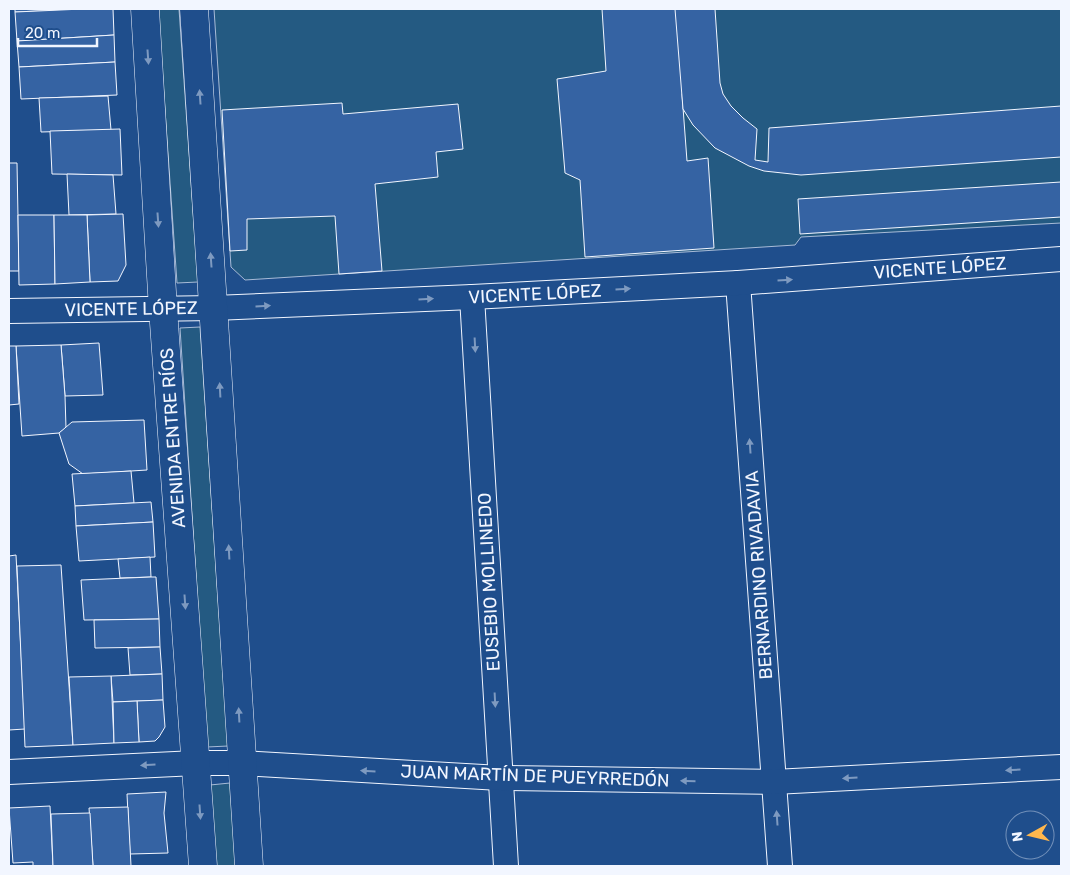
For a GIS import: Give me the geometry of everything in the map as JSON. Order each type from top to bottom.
[{"type":"main road","name":"AVENIDA ENTRE RÍOS","points":[[145,9],[163,309],[203,866]]},
{"type":"main road","points":[[194,9],[249,866]]},
{"type":"street","name":"VICENTE LÓPEZ","points":[[9,311],[214,308],[738,284],[1061,259]]},
{"type":"street","name":"BERNARDINO RIVADAVIA","points":[[738,284],[780,866]]},
{"type":"street","name":"EUSEBIO MOLLINEDO","points":[[472,297],[506,866]]},
{"type":"street","name":"JUAN MARTÍN DE PUEYRREDÓN","points":[[9,772],[196,763],[242,763],[500,778],[774,782],[1061,767]]},
{"type":"shaded area","points":[[158,9],[179,9],[198,282],[177,283]]},
{"type":"shaded area","points":[[214,9],[1061,9],[1061,223],[801,237],[795,245],[245,280],[231,267]]},
{"type":"shaded area","points":[[200,327],[228,746],[207,747],[180,328]]},
{"type":"shaded area","points":[[230,783],[236,866],[215,866],[210,785]]},
{"type":"building","points":[[15,9],[83,9],[15,12]]},
{"type":"building","points":[[113,9],[114,35],[17,41],[15,12]]},
{"type":"building","points":[[602,9],[692,9],[697,69],[682,94],[687,161],[708,158],[714,248],[585,257],[580,180],[565,173],[557,79],[606,71]]},
{"type":"building","points":[[675,9],[715,9],[720,83],[723,94],[731,106],[757,129],[755,160],[768,162],[769,128],[1061,106],[1061,157],[801,175],[764,171],[749,166],[715,148],[693,125],[683,109]]},
{"type":"building","points":[[114,35],[115,62],[19,67],[17,41]]},
{"type":"building","points":[[115,62],[117,95],[21,99],[19,67]]},
{"type":"building","points":[[108,96],[111,130],[41,132],[39,98]]},
{"type":"building","points":[[342,103],[343,114],[458,104],[463,149],[436,152],[438,177],[375,184],[382,271],[339,274],[335,216],[247,219],[247,250],[230,251],[222,110]]},
{"type":"building","points":[[120,129],[122,175],[52,174],[50,131]]},
{"type":"building","points":[[9,163],[17,163],[19,271],[9,271]]},
{"type":"building","points":[[67,174],[113,175],[116,214],[69,215]]},
{"type":"building","points":[[1061,182],[1061,217],[800,234],[798,199]]},
{"type":"building","points":[[123,214],[126,265],[118,281],[90,282],[87,215]]},
{"type":"building","points":[[18,215],[54,215],[55,284],[19,285]]},
{"type":"building","points":[[54,215],[87,215],[90,282],[55,284]]},
{"type":"building","points":[[99,343],[103,395],[65,396],[61,345]]},
{"type":"building","points":[[61,345],[66,428],[59,433],[22,436],[16,346]]},
{"type":"building","points":[[9,346],[16,346],[19,404],[9,405]]},
{"type":"building","points":[[144,420],[147,470],[83,474],[69,464],[59,433],[72,422]]},
{"type":"building","points":[[131,471],[134,503],[75,506],[72,474]]},
{"type":"building","points":[[151,502],[153,522],[76,526],[75,506]]},
{"type":"building","points":[[153,522],[155,557],[79,561],[76,526]]},
{"type":"building","points":[[16,555],[25,729],[9,730],[9,556]]},
{"type":"building","points":[[150,557],[151,577],[120,578],[118,559]]},
{"type":"building","points":[[61,565],[73,745],[25,747],[17,566]]},
{"type":"building","points":[[156,577],[159,619],[84,620],[81,580]]},
{"type":"building","points":[[159,619],[160,647],[95,648],[94,620]]},
{"type":"building","points":[[160,647],[162,674],[130,675],[128,648]]},
{"type":"building","points":[[162,674],[163,700],[113,702],[111,676]]},
{"type":"building","points":[[111,676],[114,743],[73,745],[69,677]]},
{"type":"building","points":[[163,700],[165,727],[155,741],[139,742],[137,701]]},
{"type":"building","points":[[137,701],[139,742],[114,743],[113,702]]},
{"type":"building","points":[[166,792],[164,813],[168,853],[130,854],[127,794]]},
{"type":"building","points":[[50,806],[53,866],[33,866],[33,862],[13,863],[9,808]]},
{"type":"building","points":[[128,807],[131,866],[93,866],[89,808]]},
{"type":"building","points":[[90,813],[93,866],[53,866],[51,814]]}]
